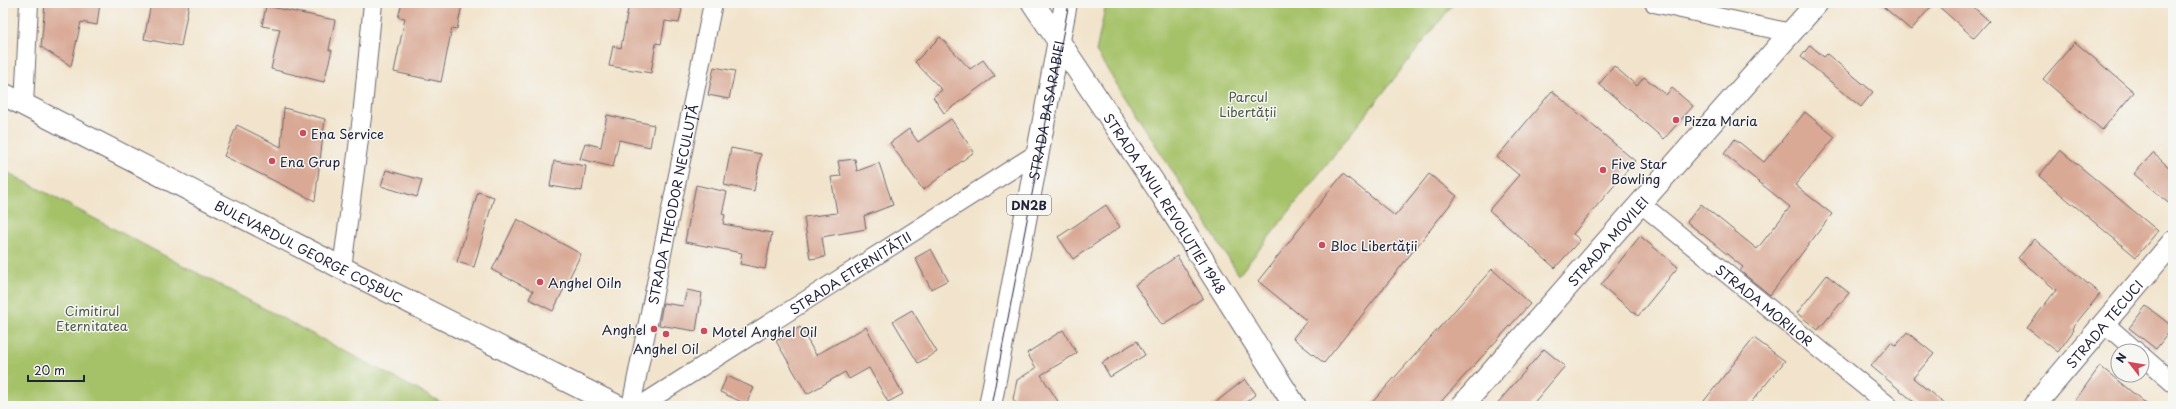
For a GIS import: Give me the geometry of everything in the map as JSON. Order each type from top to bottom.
[{"type":"main road","name":"STRADA ANUL REVOLUȚIEI 1948","points":[[1033,3],[1160,192],[1295,406]]},
{"type":"main road","name":"STRADA BASARABIEI","points":[[990,406],[1040,152],[1066,3]]},
{"type":"main road","name":"STRADA MOVILEI","points":[[1462,406],[1817,3]]},
{"type":"main road","name":"BULEVARDUL GEORGE COȘBUC","points":[[3,94],[342,268],[617,406]]},
{"type":"main road","name":"STRADA TECUCI","points":[[2034,406],[2173,242]]},
{"type":"street","points":[[24,105],[30,3]]},
{"type":"street","points":[[342,268],[362,116],[373,3]]},
{"type":"street","name":"STRADA THEODOR NECULUȚĂ","points":[[631,406],[713,3]]},
{"type":"street","points":[[1654,3],[1791,33]]},
{"type":"street","name":"STRADA ETERNITĂȚII","points":[[640,406],[1040,152]]},
{"type":"street","name":"STRADA MORILOR","points":[[1640,203],[1889,406]]},
{"type":"street","points":[[2104,323],[2127,343]]},
{"type":"street","points":[[2150,363],[2173,383]]},
{"type":"green space","name":"Parcul Libertății","points":[[1106,3],[1454,3],[1239,275],[1096,52]]},
{"type":"green space","name":"Cimitirul Eternitatea","points":[[3,170],[448,406],[3,406]]},
{"type":"building","points":[[45,3],[100,3],[97,25],[81,22],[71,66],[41,47]]},
{"type":"building","points":[[151,3],[189,3],[181,46],[144,39]]},
{"type":"building","points":[[402,3],[452,3],[462,5],[457,29],[452,28],[441,82],[394,72],[405,18],[398,17]]},
{"type":"building","points":[[629,3],[669,3],[668,6],[682,9],[679,23],[665,21],[661,44],[656,43],[651,73],[609,66],[613,46],[621,48]]},
{"type":"building","points":[[1879,3],[1934,3],[1911,30]]},
{"type":"building","points":[[1935,3],[1969,3],[1989,21],[1974,38]]},
{"type":"building","points":[[266,6],[335,20],[329,50],[332,50],[324,82],[271,69],[280,29],[262,26]]},
{"type":"building","points":[[940,37],[970,69],[983,60],[995,76],[944,113],[933,97],[942,90],[915,62]]},
{"type":"building","points":[[2075,42],[2134,92],[2102,130],[2043,79]]},
{"type":"building","points":[[1810,45],[1824,57],[1827,54],[1873,92],[1861,107],[1801,57]]},
{"type":"building","points":[[1614,66],[1637,86],[1644,77],[1666,95],[1672,88],[1693,106],[1664,139],[1599,84]]},
{"type":"building","points":[[714,67],[735,71],[729,99],[708,95]]},
{"type":"building","points":[[1552,91],[1635,161],[1573,234],[1580,240],[1555,268],[1489,210],[1519,175],[1497,157]]},
{"type":"building","name":"Ena Grup","points":[[284,108],[325,119],[315,201],[224,156],[237,125],[281,147]]},
{"type":"building","points":[[1805,112],[1835,137],[1795,185],[1832,214],[1770,295],[1740,271],[1743,267],[1687,222],[1701,204],[1757,249],[1790,207],[1724,154],[1735,139],[1764,162]]},
{"type":"building","points":[[607,115],[654,125],[650,147],[619,140],[613,167],[580,159],[585,143],[601,147]]},
{"type":"building","points":[[951,119],[974,152],[923,190],[890,143],[909,129],[918,142]]},
{"type":"building","points":[[731,148],[761,154],[754,191],[724,185]]},
{"type":"building","points":[[2060,150],[2158,231],[2136,257],[2039,176]]},
{"type":"building","points":[[2153,153],[2173,171],[2173,207],[2134,174]]},
{"type":"building","points":[[855,159],[857,171],[879,163],[893,205],[864,216],[866,229],[822,237],[825,257],[810,259],[804,217],[837,213],[831,177],[841,176],[838,161]]},
{"type":"building","points":[[554,161],[586,166],[582,191],[550,186]]},
{"type":"building","points":[[386,170],[422,180],[417,197],[381,186]]},
{"type":"building","points":[[1343,174],[1395,216],[1429,174],[1457,196],[1324,363],[1293,338],[1307,321],[1258,281]]},
{"type":"building","points":[[696,185],[727,192],[722,214],[725,215],[723,224],[772,233],[765,269],[740,264],[742,253],[685,242]]},
{"type":"building","points":[[478,192],[494,197],[474,267],[457,262]]},
{"type":"building","points":[[1106,205],[1120,227],[1073,259],[1058,237]]},
{"type":"building","points":[[517,219],[581,254],[553,311],[529,299],[533,291],[492,270]]},
{"type":"building","points":[[1640,236],[1678,267],[1638,316],[1601,285]]},
{"type":"building","points":[[2034,239],[2100,294],[2072,328],[2074,330],[2058,352],[2027,328],[2056,290],[2018,258]]},
{"type":"building","points":[[931,249],[948,280],[931,289],[915,258]]},
{"type":"building","points":[[1177,256],[1203,298],[1162,325],[1135,285]]},
{"type":"building","points":[[1492,269],[1530,304],[1437,406],[1369,406]]},
{"type":"building","points":[[1827,275],[1849,293],[1818,330],[1797,313]]},
{"type":"building","points":[[687,290],[702,293],[696,331],[659,325],[663,303],[683,306]]},
{"type":"building","points":[[2146,306],[2173,327],[2156,349],[2129,328]]},
{"type":"building","points":[[912,310],[937,352],[918,363],[893,321]]},
{"type":"building","points":[[800,327],[816,355],[866,327],[903,394],[888,402],[869,368],[849,379],[845,372],[807,394],[776,341]]},
{"type":"building","points":[[1063,330],[1077,353],[1041,375],[1061,406],[1018,406],[1013,399],[1017,380],[1036,368],[1027,353]]},
{"type":"building","points":[[1907,332],[1934,354],[1913,378],[1947,406],[1919,406],[1871,366],[1891,342],[1896,346]]},
{"type":"building","points":[[1754,338],[1785,361],[1748,406],[1700,406]]},
{"type":"building","points":[[1137,341],[1145,355],[1110,377],[1102,363]]},
{"type":"building","points":[[1544,349],[1565,366],[1531,406],[1495,406]]},
{"type":"building","points":[[2100,366],[2110,374],[2110,383],[2121,383],[2149,406],[2071,406]]},
{"type":"building","points":[[727,376],[754,388],[746,404],[720,392]]},
{"type":"building","points":[[1245,379],[1256,394],[1241,406],[1211,406]]},
{"type":"tram line","points":[[991,406],[1069,3]]},
{"type":"place","name":"Pizza Maria","points":[[1676,120]]},
{"type":"place","name":"Ena Service","points":[[303,133]]},
{"type":"place","name":"Ena Grup","points":[[272,161]]},
{"type":"place","name":"Five Star Bowling","points":[[1603,170]]},
{"type":"place","name":"Bloc Libertății","points":[[1322,245]]},
{"type":"place","name":"Anghel Oiln","points":[[540,282]]},
{"type":"place","name":"Anghel","points":[[654,329]]},
{"type":"place","name":"Motel Anghel Oil","points":[[704,331]]},
{"type":"place","name":"Anghel Oil","points":[[666,334]]}]
